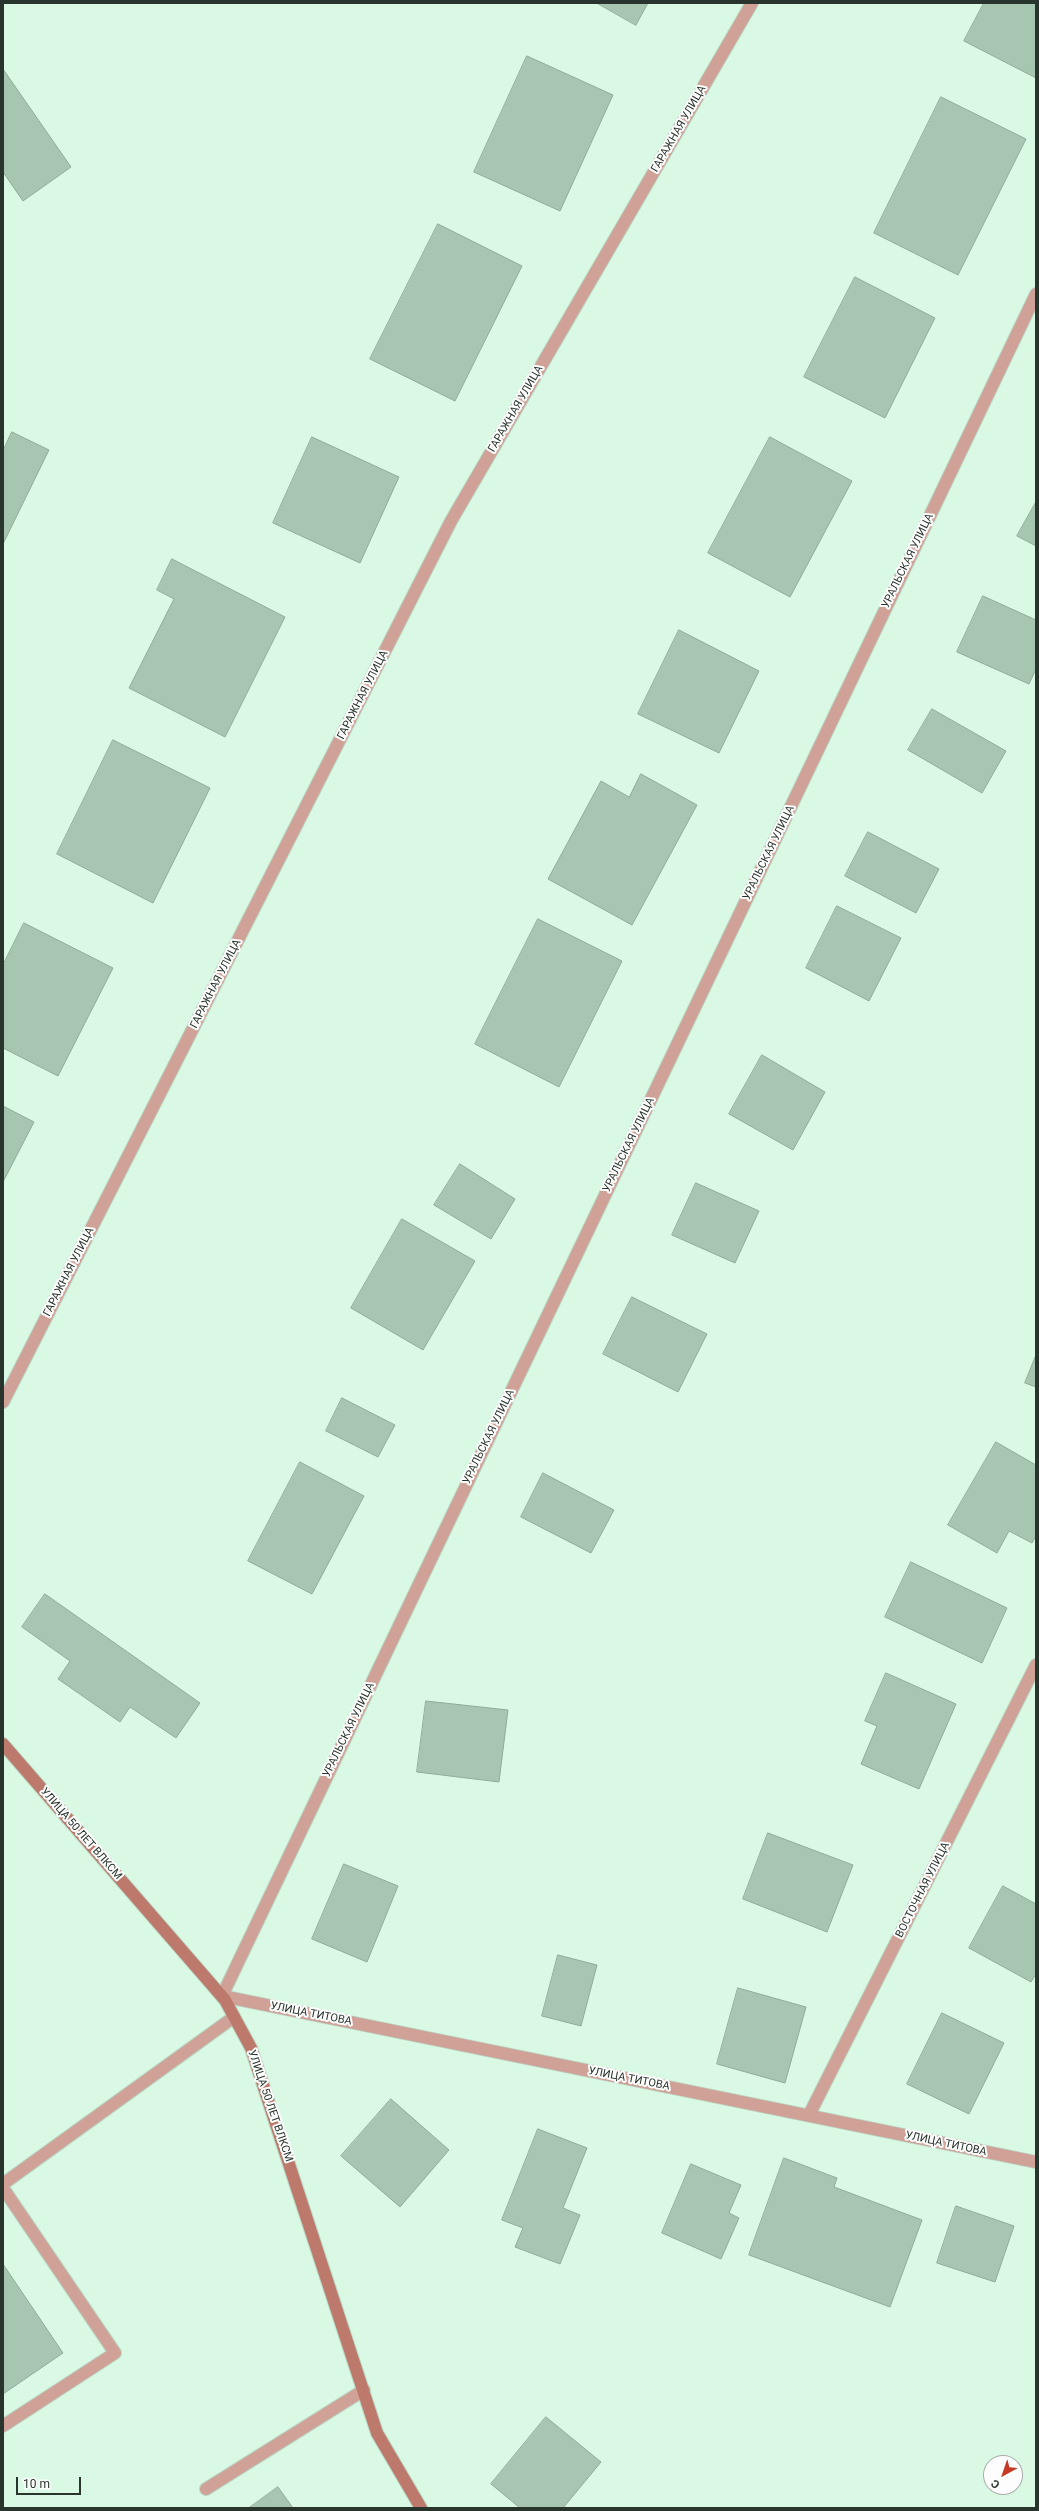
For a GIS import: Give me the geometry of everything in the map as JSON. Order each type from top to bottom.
[{"type":"street","name":"ГАРАЖНАЯ УЛИЦА","points":[[3,1402],[452,521],[752,3]]},
{"type":"street","name":"УРАЛЬСКАЯ УЛИЦА","points":[[222,1996],[1036,294]]},
{"type":"street","name":"ВОСТОЧНАЯ УЛИЦА","points":[[809,2115],[1036,1665]]},
{"type":"street","name":"УЛИЦА 50 ЛЕТ ВЛКСМ","points":[[3,1744],[222,1996],[251,2048],[377,2433],[421,2508]]},
{"type":"street","name":"УЛИЦА ТИТОВА","points":[[222,1996],[1036,2162]]},
{"type":"street","points":[[3,2184],[234,2017]]},
{"type":"street","points":[[3,2188],[115,2353],[3,2426]]},
{"type":"street","points":[[206,2489],[364,2390]]},
{"type":"building","points":[[597,3],[648,3],[636,25]]},
{"type":"building","points":[[984,3],[1036,3],[1036,78],[964,41]]},
{"type":"building","points":[[527,56],[613,95],[560,211],[474,172]]},
{"type":"building","points":[[3,69],[71,167],[23,201],[3,172]]},
{"type":"building","points":[[941,97],[1026,139],[958,275],[874,233]]},
{"type":"building","points":[[438,224],[522,266],[455,401],[370,359]]},
{"type":"building","points":[[855,277],[935,318],[885,418],[804,377]]},
{"type":"building","points":[[12,432],[49,450],[3,544],[3,451]]},
{"type":"building","points":[[312,437],[399,477],[360,563],[273,523]]},
{"type":"building","points":[[770,437],[852,481],[790,597],[708,553]]},
{"type":"building","points":[[1036,502],[1036,546],[1017,536]]},
{"type":"building","points":[[172,559],[285,617],[225,737],[129,688],[174,599],[157,590]]},
{"type":"building","points":[[983,596],[1036,620],[1036,669],[1029,684],[957,652]]},
{"type":"building","points":[[679,630],[759,671],[719,753],[638,714]]},
{"type":"building","points":[[932,709],[1006,751],[982,793],[908,750]]},
{"type":"building","points":[[113,740],[210,788],[153,903],[57,854]]},
{"type":"building","points":[[641,774],[697,805],[632,925],[548,879],[601,781],[629,797]]},
{"type":"building","points":[[868,832],[939,869],[916,913],[845,876]]},
{"type":"building","points":[[837,906],[901,938],[869,1001],[806,968]]},
{"type":"building","points":[[538,919],[622,961],[559,1087],[475,1044]]},
{"type":"building","points":[[24,923],[113,968],[58,1076],[3,1048],[3,965]]},
{"type":"building","points":[[762,1055],[825,1092],[793,1150],[729,1114]]},
{"type":"building","points":[[3,1106],[34,1122],[3,1182]]},
{"type":"building","points":[[460,1164],[515,1199],[491,1239],[434,1205]]},
{"type":"building","points":[[696,1183],[759,1211],[735,1263],[672,1235]]},
{"type":"building","points":[[402,1219],[475,1261],[423,1350],[351,1308]]},
{"type":"building","points":[[632,1297],[707,1334],[678,1392],[603,1354]]},
{"type":"building","points":[[1036,1355],[1036,1387],[1025,1383]]},
{"type":"building","points":[[342,1398],[395,1425],[378,1457],[326,1431]]},
{"type":"building","points":[[996,1442],[1036,1465],[1036,1536],[1032,1543],[1009,1531],[997,1553],[948,1525]]},
{"type":"building","points":[[300,1462],[364,1496],[312,1594],[248,1561]]},
{"type":"building","points":[[543,1473],[614,1510],[591,1553],[521,1517]]},
{"type":"building","points":[[911,1562],[1007,1608],[982,1663],[885,1617]]},
{"type":"building","points":[[45,1594],[200,1703],[176,1738],[130,1707],[120,1722],[58,1679],[70,1661],[22,1627]]},
{"type":"building","points":[[886,1673],[956,1704],[919,1789],[861,1764],[877,1726],[865,1721]]},
{"type":"building","points":[[426,1701],[508,1710],[499,1782],[417,1772]]},
{"type":"building","points":[[768,1833],[853,1865],[827,1932],[743,1899]]},
{"type":"building","points":[[344,1864],[398,1886],[367,1962],[312,1939]]},
{"type":"building","points":[[1003,1886],[1036,1904],[1036,1974],[1031,1982],[969,1948]]},
{"type":"building","points":[[558,1955],[597,1965],[581,2026],[542,2016]]},
{"type":"building","points":[[738,1988],[806,2007],[785,2083],[717,2064]]},
{"type":"building","points":[[942,2013],[1004,2043],[969,2114],[907,2084]]},
{"type":"building","points":[[391,2099],[449,2150],[400,2207],[341,2156]]},
{"type":"building","points":[[538,2129],[587,2148],[563,2208],[580,2215],[560,2264],[515,2247],[523,2228],[502,2220]]},
{"type":"building","points":[[784,2158],[837,2178],[834,2187],[922,2220],[890,2307],[749,2255]]},
{"type":"building","points":[[691,2164],[741,2185],[729,2213],[739,2218],[721,2259],[662,2233]]},
{"type":"building","points":[[956,2206],[1014,2226],[995,2282],[937,2263]]},
{"type":"building","points":[[3,2264],[63,2353],[3,2394]]},
{"type":"building","points":[[546,2417],[601,2462],[563,2508],[520,2508],[491,2484]]},
{"type":"building","points":[[278,2487],[293,2508],[249,2508]]}]
